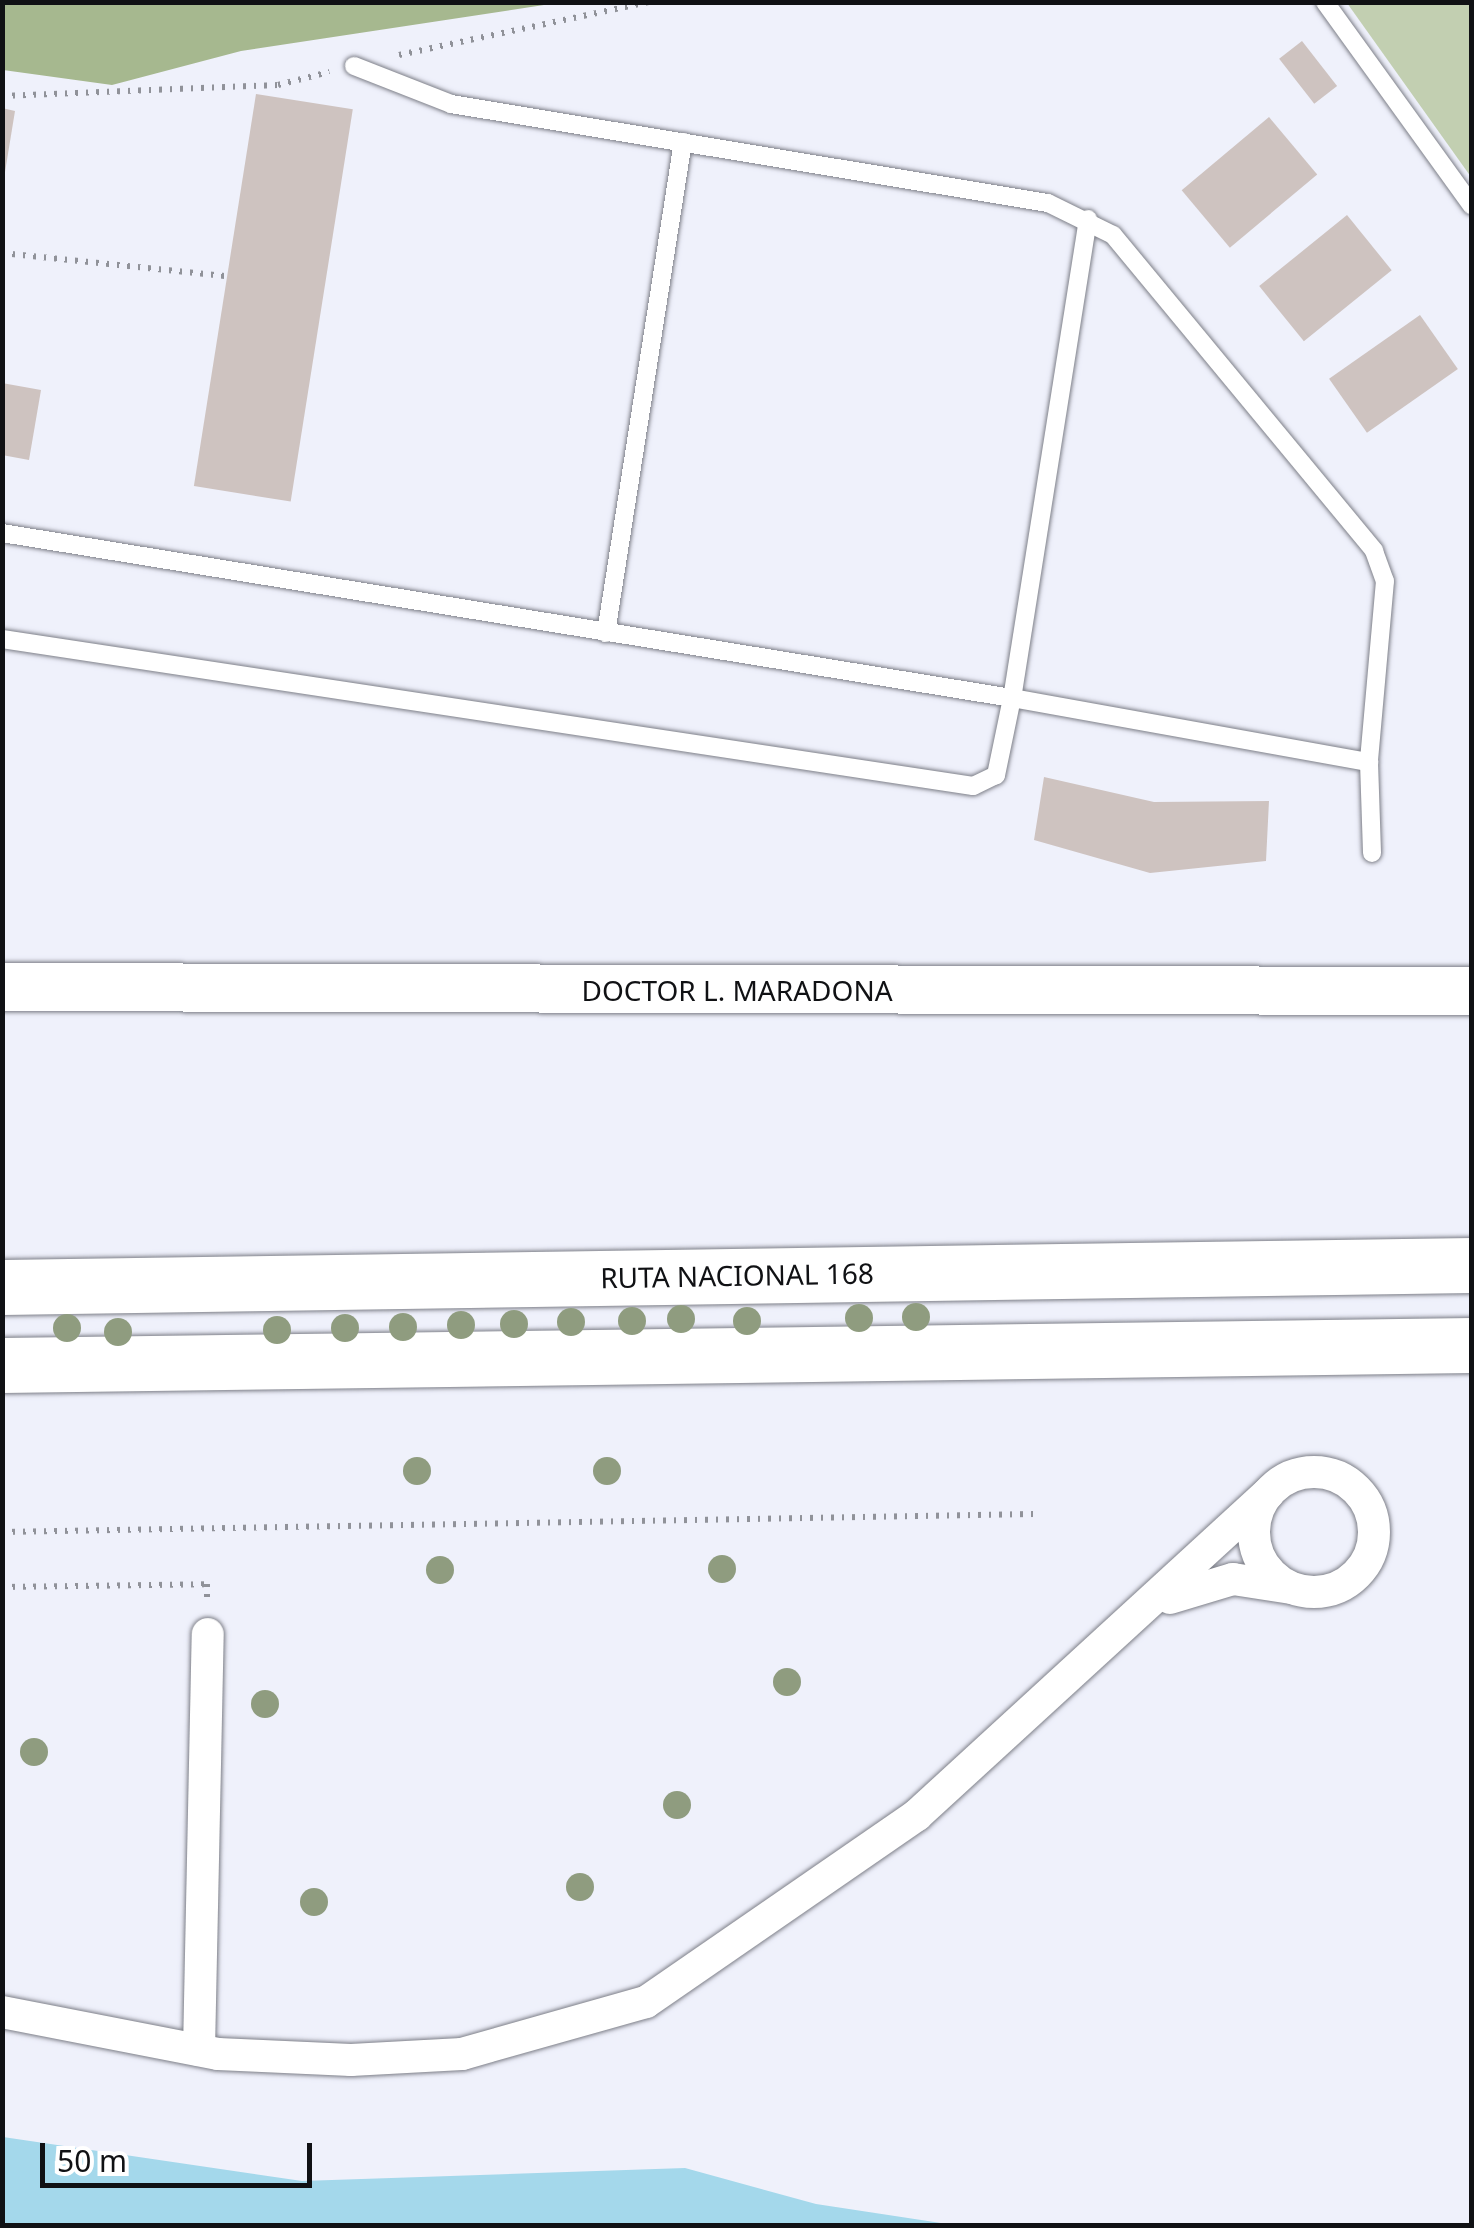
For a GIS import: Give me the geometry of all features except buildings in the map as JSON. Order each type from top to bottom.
[{"type":"highway","name":"RUTA NACIONAL 168","points":[[2,1287],[1472,1265]]},
{"type":"highway","points":[[2,1365],[1472,1345]]},
{"type":"main road","name":"DOCTOR L. MARADONA","points":[[2,987],[1472,991]]},
{"type":"street","points":[[2,2012],[199,2050],[351,2060],[462,2054],[646,2002],[917,1814],[1148,1609],[1268,1494],[1299,1474],[1340,1477],[1363,1497],[1374,1526],[1365,1565],[1350,1580],[1290,1588],[1207,1582],[1148,1609]]},
{"type":"street","points":[[1268,1494],[1256,1546],[1290,1588]]},
{"type":"street","points":[[199,2050],[208,1634]]},
{"type":"lane","points":[[1325,2],[1472,206]]},
{"type":"lane","points":[[354,66],[451,104],[1048,203],[1088,219],[1113,236],[1374,552],[1385,581],[1369,762],[1372,853]]},
{"type":"lane","points":[[606,633],[683,142]]},
{"type":"lane","points":[[2,639],[974,786],[996,774],[1012,698],[1088,219]]},
{"type":"lane","points":[[2,533],[1012,698],[1369,762]]},
{"type":"path","points":[[2,253],[225,276]]},
{"type":"path","points":[[2,1532],[1035,1514]]},
{"type":"path","points":[[2,1587],[207,1584],[208,1634]]},
{"type":"green space","points":[[3,2],[557,3],[241,51],[112,85],[3,70]]},
{"type":"green space","points":[[1347,3],[1471,3],[1471,177]]},
{"type":"water","points":[[3,2137],[302,2181],[685,2168],[816,2204],[954,2225],[3,2225]]}]
